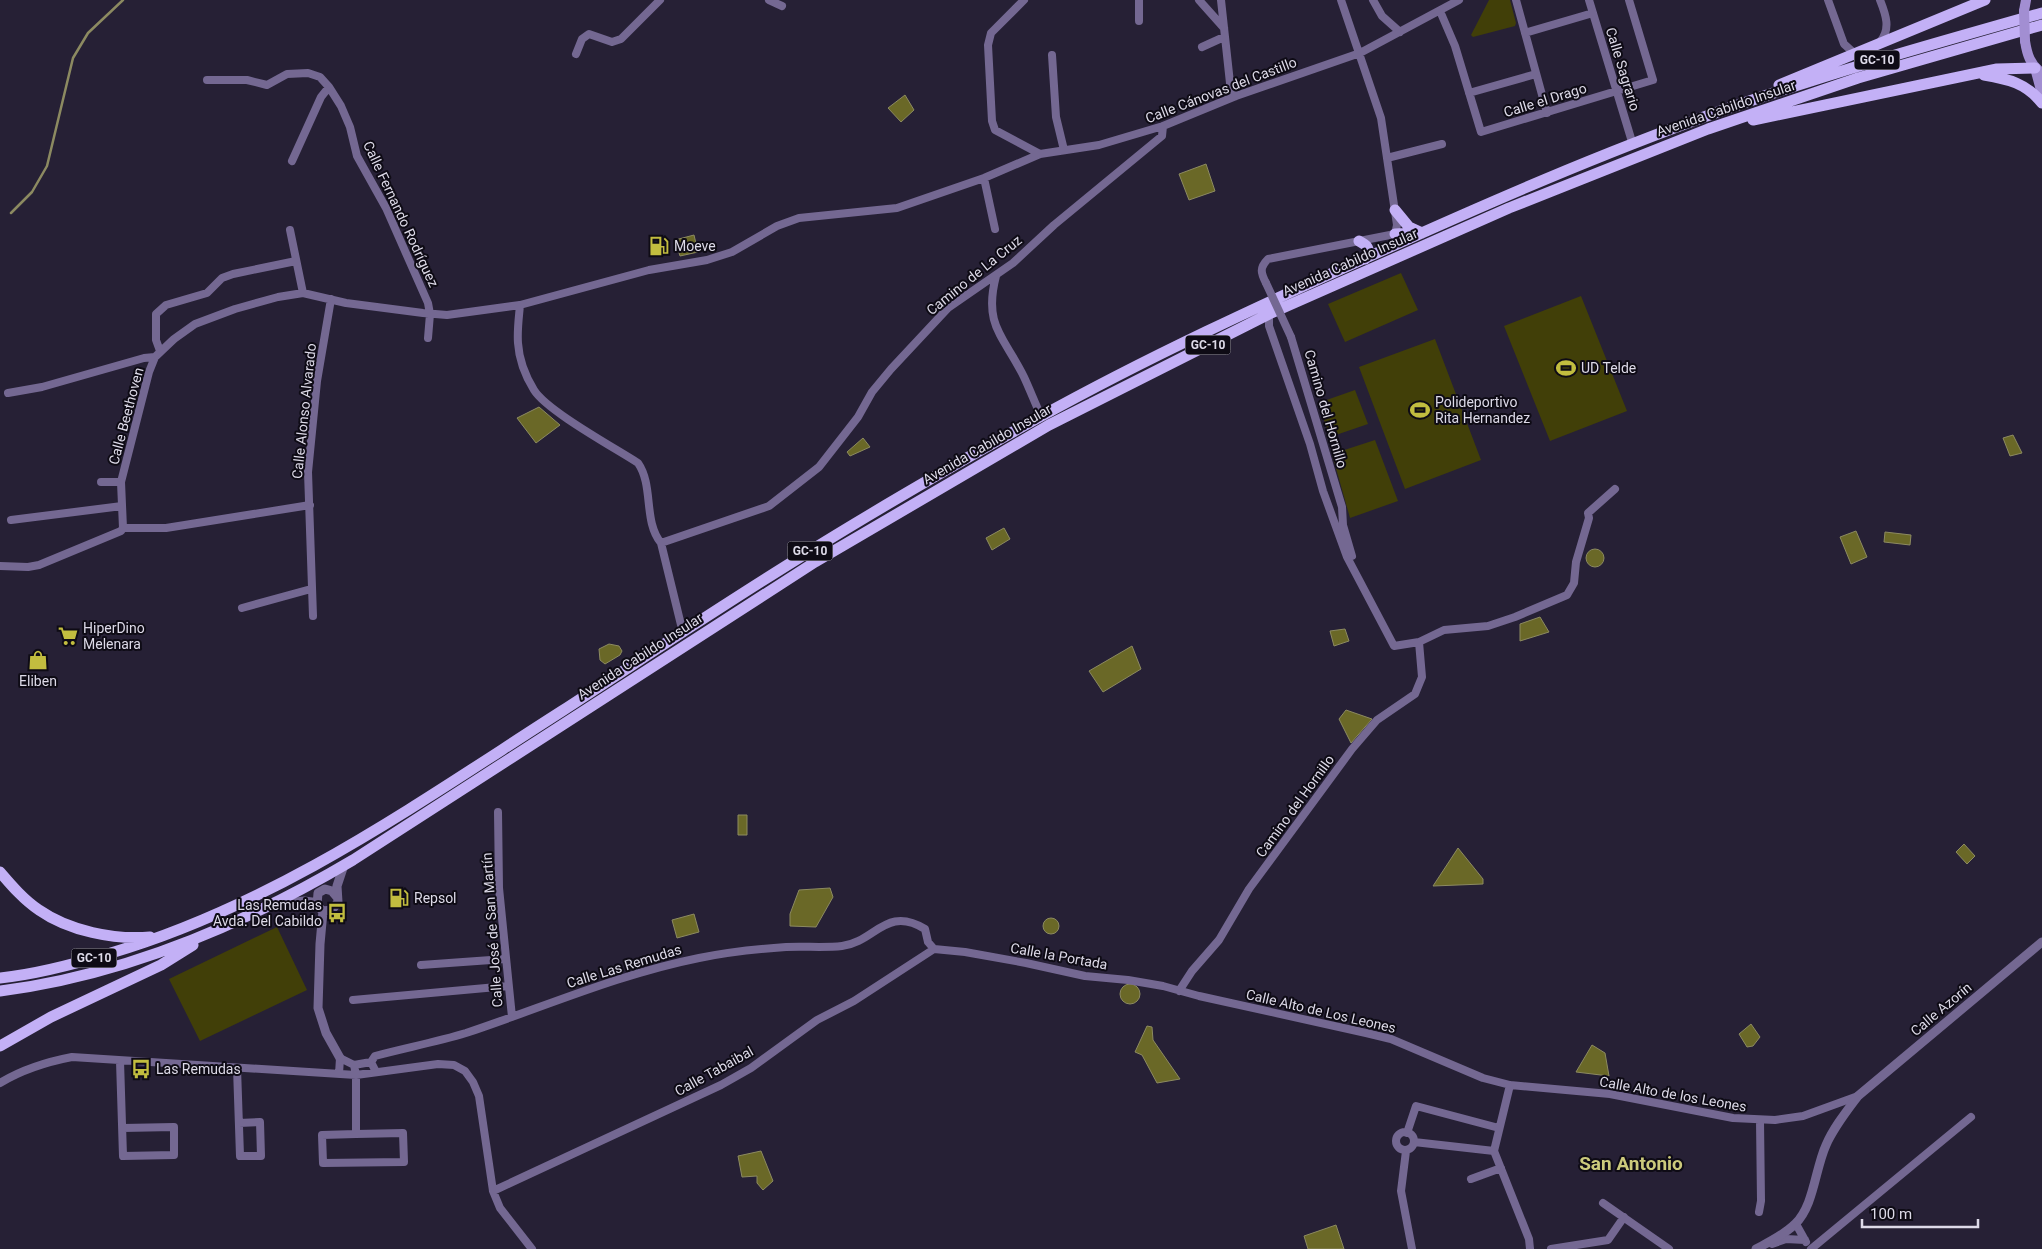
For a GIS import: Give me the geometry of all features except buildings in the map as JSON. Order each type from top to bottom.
[{"type":"main road","points":[[1713,114],[1854,53],[1985,0]]},
{"type":"main road","points":[[2025,5],[2025,41],[2027,51],[2038,70],[2042,94]]},
{"type":"main road","name":"Avenida Cabildo Insular","points":[[0,978],[75,964],[186,928],[271,890],[355,843],[802,556],[1041,416],[1256,308],[1504,197],[1713,114],[1856,66],[2042,13]]},
{"type":"main road","name":"Avenida Cabildo Insular","points":[[0,991],[52,982],[117,966],[206,935],[269,906],[344,865],[823,557],[1049,425],[1268,314],[1509,208],[1638,155],[1858,78],[2042,25]]},
{"type":"main road","points":[[1708,129],[1997,69],[2038,70]]},
{"type":"main road","points":[[1980,74],[2017,82],[2025,86],[2042,103]]},
{"type":"main road","points":[[1395,210],[1409,227],[1422,233]]},
{"type":"main road","points":[[1395,234],[1422,233]]},
{"type":"main road","points":[[1359,241],[1366,245],[1368,249],[1369,254],[1365,258]]},
{"type":"main road","points":[[0,872],[17,892],[39,910],[76,927],[106,935],[143,938],[156,937],[186,928]]},
{"type":"main road","points":[[0,1046],[51,1017],[161,965],[206,935]]},
{"type":"street","points":[[576,54],[582,38],[589,34],[612,42],[621,40],[660,0]]},
{"type":"street","points":[[770,0],[782,6]]},
{"type":"street","points":[[1024,0],[991,33],[988,45],[992,121],[995,130],[1040,154]]},
{"type":"street","points":[[1139,0],[1139,20]]},
{"type":"street","points":[[1199,0],[1224,32]]},
{"type":"street","points":[[1221,0],[1230,83],[1236,96]]},
{"type":"street","points":[[1341,0],[1378,109],[1397,225],[1395,234],[1359,241]]},
{"type":"street","points":[[1373,0],[1382,16],[1400,32]]},
{"type":"street","name":"Calle Cánovas del Castillo","points":[[8,393],[42,387],[158,354],[195,324],[278,297],[303,294],[430,314],[447,314],[520,305],[649,270],[707,260],[732,252],[777,226],[799,218],[897,208],[984,178],[1040,154],[1099,145],[1163,126],[1236,96],[1360,53],[1458,0]]},
{"type":"street","points":[[1516,0],[1547,112]]},
{"type":"street","name":"Calle Sagrario","points":[[1589,0],[1633,145]]},
{"type":"street","name":"Calle el Drago","points":[[1469,92],[1481,132],[1653,80],[1629,0]]},
{"type":"street","points":[[1828,0],[1844,44],[1854,53]]},
{"type":"street","points":[[1877,45],[1884,37],[1887,25],[1880,0]]},
{"type":"street","points":[[1440,11],[1455,46],[1469,92],[1536,74]]},
{"type":"street","points":[[1525,33],[1593,13]]},
{"type":"street","points":[[1202,47],[1224,32]]},
{"type":"street","points":[[1052,55],[1056,117],[1064,150]]},
{"type":"street","name":"Calle Fernando Rodríguez","points":[[207,80],[247,80],[267,85],[287,74],[308,73],[320,77],[329,87],[341,106],[350,127],[357,156],[386,208],[428,303],[430,314],[428,338]]},
{"type":"street","points":[[292,161],[321,98],[329,87]]},
{"type":"street","name":"Camino de La Cruz","points":[[661,543],[769,506],[819,467],[858,417],[872,392],[948,308],[996,276],[1054,225],[1162,136],[1163,126]]},
{"type":"street","points":[[1387,158],[1442,144]]},
{"type":"street","points":[[984,178],[995,229]]},
{"type":"street","points":[[290,230],[303,294]]},
{"type":"street","name":"Camino del Hornillo","points":[[1356,575],[1343,525],[1342,507],[1291,337],[1260,270],[1268,259],[1359,241]]},
{"type":"street","points":[[158,354],[156,314],[166,305],[207,293],[222,278],[233,274],[296,261]]},
{"type":"street","points":[[996,276],[991,296],[992,314],[999,334],[1024,376],[1041,416]]},
{"type":"street","name":"Calle Alonso Alvarado","points":[[313,616],[308,472],[315,399],[332,299]]},
{"type":"street","points":[[520,305],[518,344],[520,359],[534,391],[572,421],[638,463],[645,472],[647,494],[656,537],[661,543],[683,633]]},
{"type":"street","name":"Camino del Hornillo","points":[[1268,314],[1269,326],[1310,444],[1323,491],[1347,557],[1394,646],[1419,642],[1444,630],[1488,626],[1567,595],[1574,583],[1576,562],[1589,518],[1588,513],[1615,489]]},
{"type":"street","name":"Calle Beethoven","points":[[123,528],[122,482],[150,372],[158,354]]},
{"type":"street","name":"Calle Beethoven","points":[[101,482],[122,482]]},
{"type":"street","points":[[0,564],[13,567],[39,565],[121,531],[123,528],[166,528],[310,505]]},
{"type":"street","points":[[11,520],[122,506]]},
{"type":"street","points":[[242,608],[311,589]]},
{"type":"street","name":"Camino del Hornillo","points":[[1179,991],[1192,971],[1219,940],[1249,889],[1352,749],[1377,720],[1415,694],[1422,677],[1419,642]]},
{"type":"street","name":"Calle José de San Martín","points":[[498,812],[499,888],[512,1017]]},
{"type":"street","points":[[269,906],[304,901],[320,908],[332,910],[336,907],[339,876],[344,865]]},
{"type":"street","points":[[338,896],[332,891],[325,889],[316,897],[320,908],[318,1008],[326,1033],[340,1058],[339,1074]]},
{"type":"street","name":"Calle Las Remudas","points":[[354,1065],[371,1062],[375,1056],[464,1033],[651,969],[729,952],[786,947],[844,946],[856,942],[882,925],[895,921],[915,923],[925,929],[928,942],[934,949]]},
{"type":"street","name":"Calle Azorín","points":[[1796,1224],[1806,1210],[1826,1146],[1840,1120],[1858,1096],[2042,943]]},
{"type":"street","name":"Calle la Portada","points":[[934,949],[973,953],[1085,976],[1128,980],[1179,991]]},
{"type":"street","name":"Calle Tabaibal","points":[[493,1191],[721,1085],[751,1068],[817,1020],[854,1001],[934,949]]},
{"type":"street","points":[[421,965],[505,959]]},
{"type":"street","points":[[353,1000],[508,986]]},
{"type":"street","name":"Calle Alto de Los Leones","points":[[1179,991],[1391,1039],[1453,1067],[1484,1078],[1510,1084]]},
{"type":"street","points":[[0,1083],[18,1072],[50,1061],[72,1058],[356,1075],[438,1064],[454,1065],[464,1071],[473,1082],[479,1096],[493,1191],[500,1208],[532,1249]]},
{"type":"street","points":[[340,1058],[354,1065],[356,1075],[356,1134]]},
{"type":"street","points":[[120,1061],[123,1156],[174,1155],[174,1127],[123,1128]]},
{"type":"street","points":[[371,1062],[376,1072]]},
{"type":"street","points":[[237,1068],[240,1156],[261,1156],[260,1122],[239,1123]]},
{"type":"street","points":[[1510,1084],[1494,1151],[1529,1239],[1530,1249]]},
{"type":"street","name":"Calle Alto de los Leones","points":[[1510,1084],[1610,1094],[1733,1118],[1760,1120],[1803,1116],[1858,1096]]},
{"type":"street","points":[[1408,1133],[1416,1106],[1500,1128]]},
{"type":"street","points":[[1756,1249],[1796,1224],[1810,1249],[1971,1116]]},
{"type":"street","points":[[1759,1212],[1761,1201],[1760,1120]]},
{"type":"street","points":[[403,1133],[404,1162],[323,1163],[322,1135],[356,1134],[403,1133]]},
{"type":"street","points":[[1401,1133],[1408,1133],[1412,1136],[1414,1142],[1412,1148],[1400,1149],[1396,1144],[1396,1138],[1401,1133]]},
{"type":"street","points":[[1414,1142],[1494,1151]]},
{"type":"street","points":[[1406,1150],[1401,1191],[1412,1249]]},
{"type":"street","points":[[1471,1179],[1501,1168]]},
{"type":"street","points":[[1603,1203],[1669,1249]]},
{"type":"street","points":[[1551,1249],[1608,1240],[1624,1217]]},
{"type":"street","points":[[1756,1249],[1786,1239],[1805,1240]]},
{"type":"shaded area","points":[[1489,0],[1510,0],[1516,23],[1515,26],[1473,37],[1471,35]]},
{"type":"shaded area","points":[[905,95],[914,110],[901,122],[888,108]]},
{"type":"shaded area","points":[[1206,164],[1215,191],[1189,200],[1179,174]]},
{"type":"shaded area","points":[[694,235],[698,252],[680,256],[675,240]]},
{"type":"shaded area","points":[[1401,273],[1418,310],[1345,342],[1328,304]]},
{"type":"shaded area","name":"UD Telde","points":[[1581,296],[1627,411],[1550,441],[1504,326]]},
{"type":"shaded area","points":[[1435,339],[1481,460],[1405,489],[1359,367]]},
{"type":"shaded area","points":[[1355,390],[1368,424],[1330,437],[1318,403]]},
{"type":"shaded area","points":[[539,407],[560,425],[536,443],[517,418]]},
{"type":"shaded area","points":[[2013,435],[2022,453],[2010,456],[2003,438]]},
{"type":"shaded area","points":[[863,438],[870,447],[850,456],[847,452]]},
{"type":"shaded area","points":[[1375,440],[1398,501],[1350,518],[1332,454]]},
{"type":"shaded area","points":[[1004,528],[1010,539],[992,550],[986,538]]},
{"type":"shaded area","points":[[1856,531],[1867,557],[1851,564],[1840,537]]},
{"type":"shaded area","points":[[1885,532],[1911,535],[1910,545],[1884,542]]},
{"type":"shaded area","points":[[1595,549],[1601,552],[1604,558],[1601,564],[1595,567],[1589,564],[1586,558],[1589,552]]},
{"type":"shaded area","points":[[1540,617],[1549,632],[1520,641],[1520,624]]},
{"type":"shaded area","points":[[1345,629],[1349,641],[1334,646],[1330,631]]},
{"type":"shaded area","points":[[609,644],[619,646],[622,651],[620,655],[605,664],[600,660],[599,649]]},
{"type":"shaded area","points":[[1132,646],[1141,669],[1103,692],[1089,671]]},
{"type":"shaded area","points":[[1346,710],[1372,719],[1351,743],[1339,719]]},
{"type":"shaded area","points":[[738,815],[747,815],[747,835],[738,835]]},
{"type":"shaded area","points":[[1964,844],[1975,856],[1967,864],[1956,852]]},
{"type":"shaded area","points":[[1458,848],[1483,879],[1483,884],[1433,886]]},
{"type":"shaded area","points":[[830,888],[833,897],[816,927],[790,926],[790,914],[799,890]]},
{"type":"shaded area","points":[[694,914],[699,932],[677,938],[672,920]]},
{"type":"shaded area","points":[[1051,918],[1059,926],[1051,934],[1043,926]]},
{"type":"shaded area","points":[[277,927],[307,990],[200,1041],[169,979]]},
{"type":"shaded area","points":[[1130,984],[1137,987],[1140,994],[1137,1001],[1130,1004],[1123,1001],[1120,994],[1123,987]]},
{"type":"shaded area","points":[[1751,1024],[1760,1037],[1753,1046],[1747,1047],[1739,1034]]},
{"type":"shaded area","points":[[1147,1026],[1152,1027],[1153,1040],[1180,1079],[1157,1083],[1142,1055],[1135,1052]]},
{"type":"shaded area","points":[[1592,1045],[1605,1053],[1609,1076],[1576,1072]]},
{"type":"shaded area","points":[[761,1151],[773,1181],[763,1190],[757,1183],[757,1176],[742,1177],[738,1156]]},
{"type":"shaded area","points":[[1336,1225],[1344,1249],[1308,1249],[1304,1236]]},
{"type":"waterway","points":[[11,213],[32,192],[47,166],[73,58],[88,33],[123,0]]},
{"type":"place","name":"Moeve","points":[[659,246]]},
{"type":"place","name":"UD Telde","points":[[1566,368]]},
{"type":"place","name":"Polideportivo Rita Hernandez","points":[[1420,410]]},
{"type":"place","name":"HiperDino Melenara","points":[[68,636]]},
{"type":"place","name":"Eliben","points":[[38,660]]},
{"type":"place","name":"Repsol","points":[[399,898]]},
{"type":"place","name":"Las Remudas Avda. Del Cabildo","points":[[337,913]]},
{"type":"place","name":"Las Remudas","points":[[141,1069]]},
{"type":"district","name":"San Antonio","points":[[1631,1163]]}]
